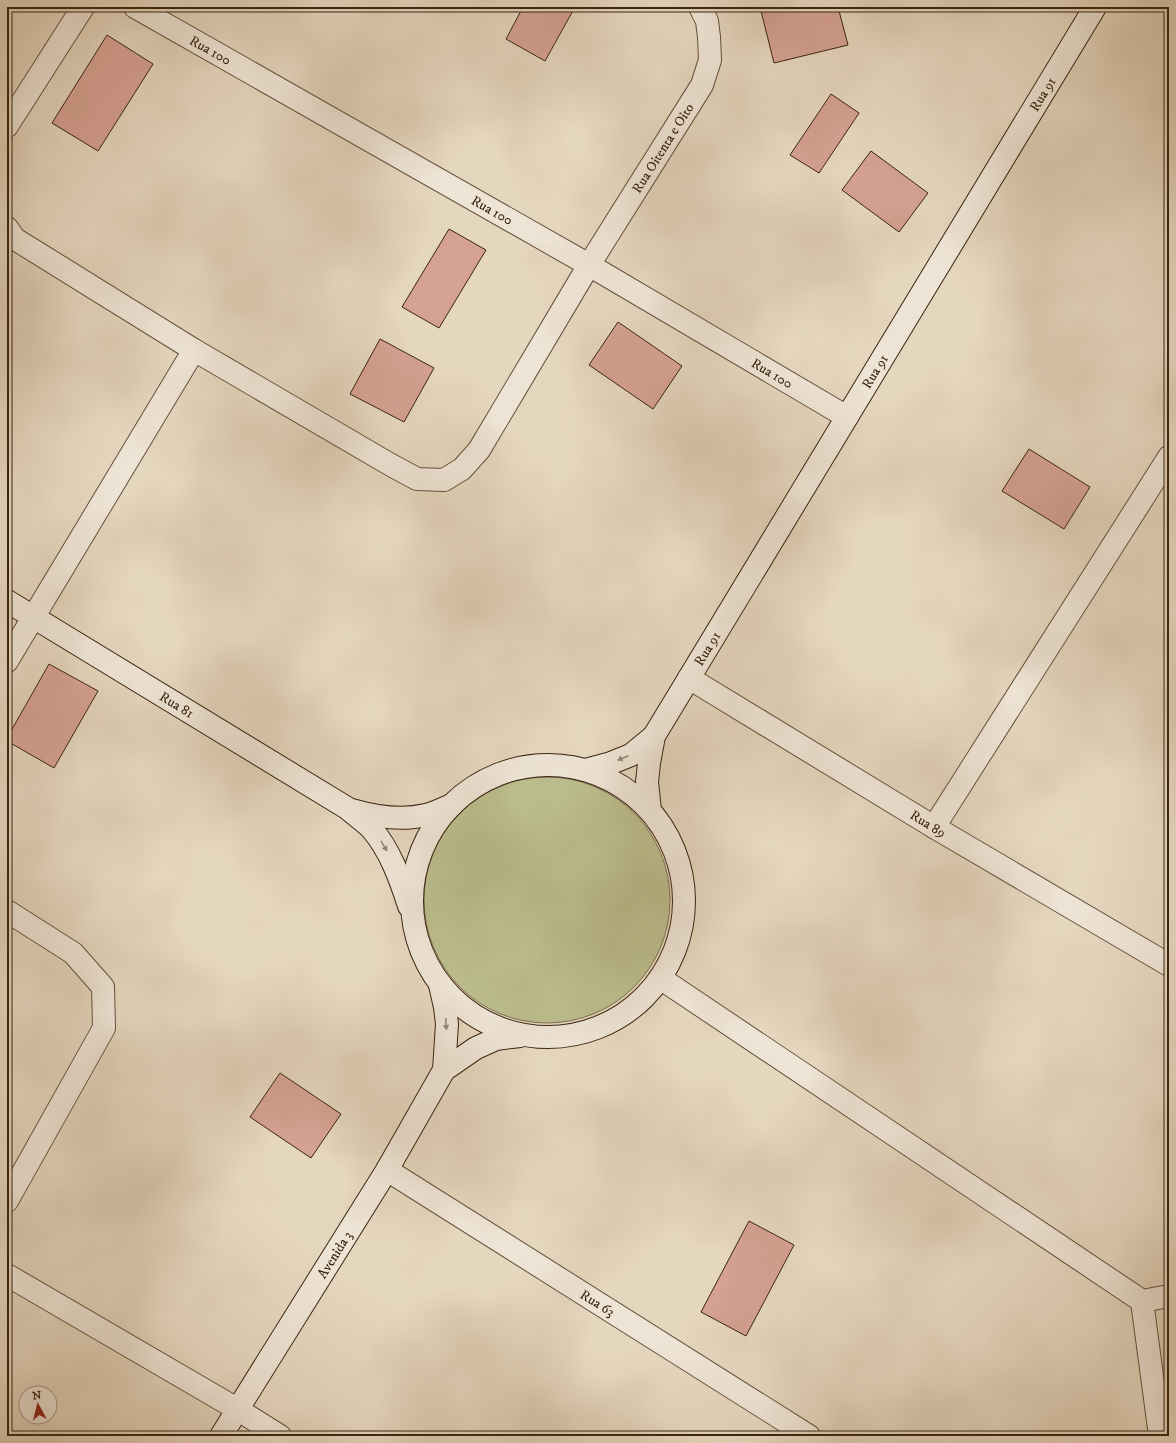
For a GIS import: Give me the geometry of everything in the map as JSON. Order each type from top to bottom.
[{"type":"street","points":[[7,126],[83,7]]},
{"type":"street","name":"Rua 100","points":[[135,7],[589,265],[847,417]]},
{"type":"street","name":"Rua 91","points":[[654,736],[1095,7]]},
{"type":"street","name":"Rua Oitenta e Oito","points":[[7,228],[15,239],[194,350],[417,479],[444,480],[462,469],[479,450],[589,265],[702,85],[710,60],[703,14]]},
{"type":"street","points":[[7,661],[194,350]]},
{"type":"street","points":[[934,827],[1169,457]]},
{"type":"street","name":"Rua 81","points":[[7,601],[347,808]]},
{"type":"street","name":"Rua 89","points":[[689,678],[934,827],[1169,965]]},
{"type":"street","points":[[585,770],[612,763],[631,755],[654,736]]},
{"type":"street","points":[[650,810],[647,782],[654,736]]},
{"type":"street","points":[[413,920],[412,889],[419,858],[425,843],[452,805],[477,785],[506,772],[536,766],[568,766],[585,770],[611,780],[631,793],[650,810],[668,836],[680,866],[685,897],[682,928],[672,958],[660,978],[633,1008],[606,1024],[575,1034],[520,1036],[496,1039],[476,1048],[444,1070]]},
{"type":"street","points":[[347,808],[386,818],[408,818],[427,815],[452,805]]},
{"type":"street","points":[[347,808],[370,827],[384,844],[404,892],[421,951],[440,985],[445,1006],[447,1024],[444,1070]]},
{"type":"street","points":[[7,911],[73,953],[103,987],[104,1028],[7,1201]]},
{"type":"street","points":[[660,978],[1142,1301],[1169,1296]]},
{"type":"street","points":[[440,985],[465,1009],[488,1023],[520,1036]]},
{"type":"street","name":"Avenida 3","points":[[221,1436],[388,1170],[444,1070]]},
{"type":"street","name":"Rua 63","points":[[388,1170],[809,1436]]},
{"type":"street","points":[[7,1275],[237,1409],[280,1436]]},
{"type":"street","points":[[1142,1301],[1160,1436]]},
{"type":"green space","points":[[547,777],[571,780],[594,787],[615,798],[634,813],[649,832],[660,853],[667,876],[670,900],[667,924],[660,947],[649,968],[634,987],[615,1002],[594,1013],[571,1020],[547,1023],[523,1020],[500,1013],[479,1002],[460,987],[445,968],[434,947],[427,924],[424,900],[427,876],[434,853],[445,832],[460,813],[479,798],[500,787],[523,780]]},
{"type":"building","points":[[523,7],[575,7],[545,61],[506,39]]},
{"type":"building","points":[[760,7],[838,7],[848,45],[774,63]]},
{"type":"building","points":[[107,35],[153,64],[98,151],[52,123]]},
{"type":"building","points":[[831,94],[859,113],[819,173],[790,155]]},
{"type":"building","points":[[871,151],[928,193],[899,232],[842,190]]},
{"type":"building","points":[[449,229],[486,250],[439,328],[402,307]]},
{"type":"building","points":[[618,322],[682,366],[653,409],[589,365]]},
{"type":"building","points":[[380,339],[434,368],[404,422],[350,394]]},
{"type":"building","points":[[1029,449],[1090,487],[1064,529],[1002,491]]},
{"type":"building","points":[[49,664],[98,691],[54,768],[7,741],[7,738]]},
{"type":"building","points":[[280,1073],[341,1114],[311,1158],[250,1117]]},
{"type":"building","points":[[749,1221],[794,1245],[746,1336],[701,1312]]}]
